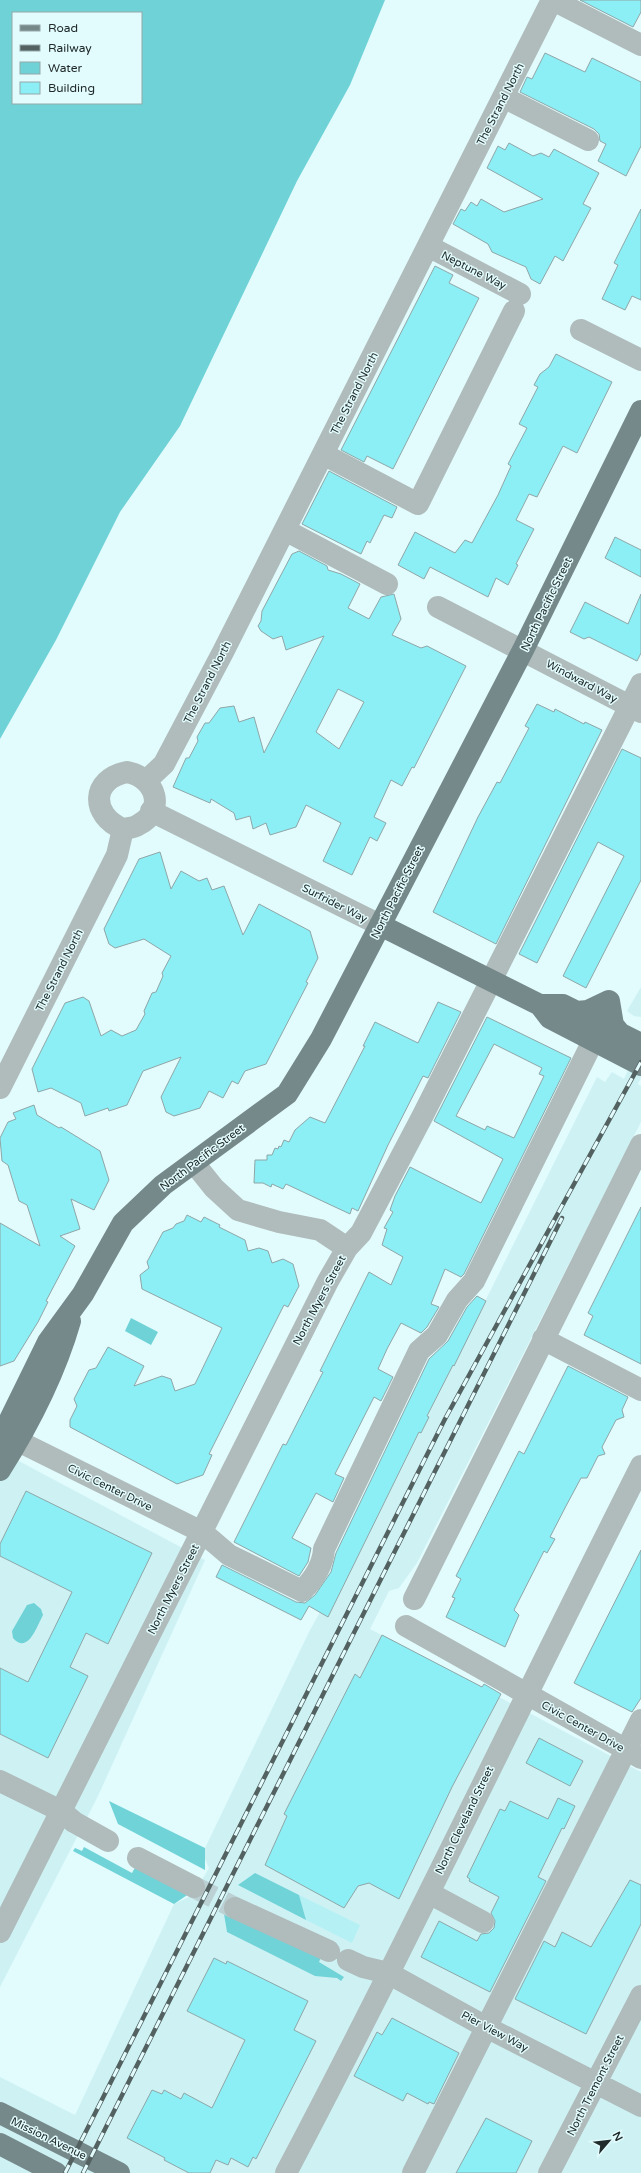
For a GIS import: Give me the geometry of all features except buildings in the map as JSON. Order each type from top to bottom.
[{"type":"main road","name":"North Pacific Street","points":[[0,1470],[9,1440],[60,1353],[73,1310],[123,1223],[163,1185],[287,1094],[321,1039],[523,650],[641,411]]},
{"type":"main road","name":"Surfrider Way","points":[[380,925],[540,1005],[563,1006],[631,1040]]},
{"type":"main road","name":"Surfrider Way","points":[[540,1005],[550,1018],[641,1065]]},
{"type":"main road","name":"Mission Avenue","points":[[0,2113],[119,2173]]},
{"type":"main road","points":[[0,2144],[56,2173]]},
{"type":"street","points":[[553,0],[641,45]]},
{"type":"street","name":"The Strand North","points":[[147,780],[164,764],[285,530],[553,0]]},
{"type":"street","points":[[503,97],[588,140]]},
{"type":"street","name":"Neptune Way","points":[[323,454],[418,504],[517,302],[428,246]]},
{"type":"street","points":[[581,330],[641,360]]},
{"type":"street","points":[[285,530],[387,584]]},
{"type":"street","name":"Windward Way","points":[[438,607],[635,709]]},
{"type":"street","name":"North Myers Street","points":[[0,1932],[328,1281],[347,1248],[361,1233],[422,1117],[490,980],[635,709],[641,684]]},
{"type":"street","points":[[128,772],[138,774],[147,780],[155,794],[155,802],[151,811],[146,820],[137,826],[123,829],[109,821],[102,812],[99,802],[100,789],[106,780],[115,774],[128,772]]},
{"type":"street","name":"Surfrider Way","points":[[151,811],[380,925]]},
{"type":"street","name":"The Strand North","points":[[0,1088],[117,855],[123,829]]},
{"type":"street","name":"Civic Center Drive","points":[[9,1440],[202,1532],[229,1555],[302,1591],[312,1581],[323,1560],[324,1549],[419,1351],[437,1335],[456,1300],[474,1281],[593,1041]]},
{"type":"street","points":[[414,1599],[641,1145]]},
{"type":"street","points":[[194,1162],[214,1188],[238,1210],[279,1222],[320,1230],[347,1248]]},
{"type":"street","points":[[543,1340],[641,1390]]},
{"type":"street","name":"North Cleveland Street","points":[[286,2173],[429,1893],[526,1694],[641,1466]]},
{"type":"street","name":"Civic Center Drive","points":[[406,1626],[633,1754]]},
{"type":"street","points":[[413,2173],[486,2027],[633,1754],[641,1720]]},
{"type":"street","points":[[0,1781],[61,1811],[74,1822],[108,1841]]},
{"type":"street","points":[[138,1858],[194,1886]]},
{"type":"street","points":[[429,1893],[483,1922]]},
{"type":"street","name":"Pier View Way","points":[[235,1908],[362,1967],[388,1973],[486,2027],[641,2106]]},
{"type":"street","name":"North Tremont Street","points":[[549,2173],[641,1996]]},
{"type":"shaded area","points":[[641,987],[641,1017],[634,1016],[627,1011]]},
{"type":"shaded area","points":[[641,1042],[641,1078],[638,1084],[641,1086],[641,1122],[417,1563],[399,1588],[389,1591],[370,1629],[641,1772],[641,2173],[0,2173],[0,2077],[75,2115],[174,1904],[193,1895],[209,1868],[205,1859],[205,1848],[309,1632],[320,1612],[328,1616],[597,1077],[605,1082],[612,1072],[624,1079]]},
{"type":"shaded area","points":[[0,1451],[205,1560],[98,1796],[0,1987]]},
{"type":"shaded area","points":[[109,1801],[205,1848],[205,1870],[118,1824]]},
{"type":"shaded area","points":[[84,1847],[132,1873],[138,1862],[193,1891],[174,1904],[73,1851],[75,1848],[82,1851]]},
{"type":"shaded area","points":[[255,1873],[299,1895],[306,1920],[238,1885]]},
{"type":"shaded area","points":[[299,1895],[360,1925],[352,1943],[306,1920]]},
{"type":"shaded area","points":[[223,1908],[322,1955],[319,1962],[344,1977],[341,1981],[337,1978],[315,1976],[227,1932]]},
{"type":"water","points":[[0,0],[385,0],[350,85],[297,181],[180,426],[120,512],[56,640],[0,739]]},
{"type":"water","points":[[131,1318],[158,1332],[151,1345],[125,1331]]},
{"type":"water","points":[[34,1603],[41,1609],[43,1615],[35,1632],[28,1641],[23,1643],[18,1642],[13,1638],[12,1631],[27,1605]]},
{"type":"tunnel","points":[[194,1887],[235,1908]]},
{"type":"railway","points":[[65,2173],[445,1419],[641,1062]]},
{"type":"railway","points":[[83,2173],[562,1218]]}]
